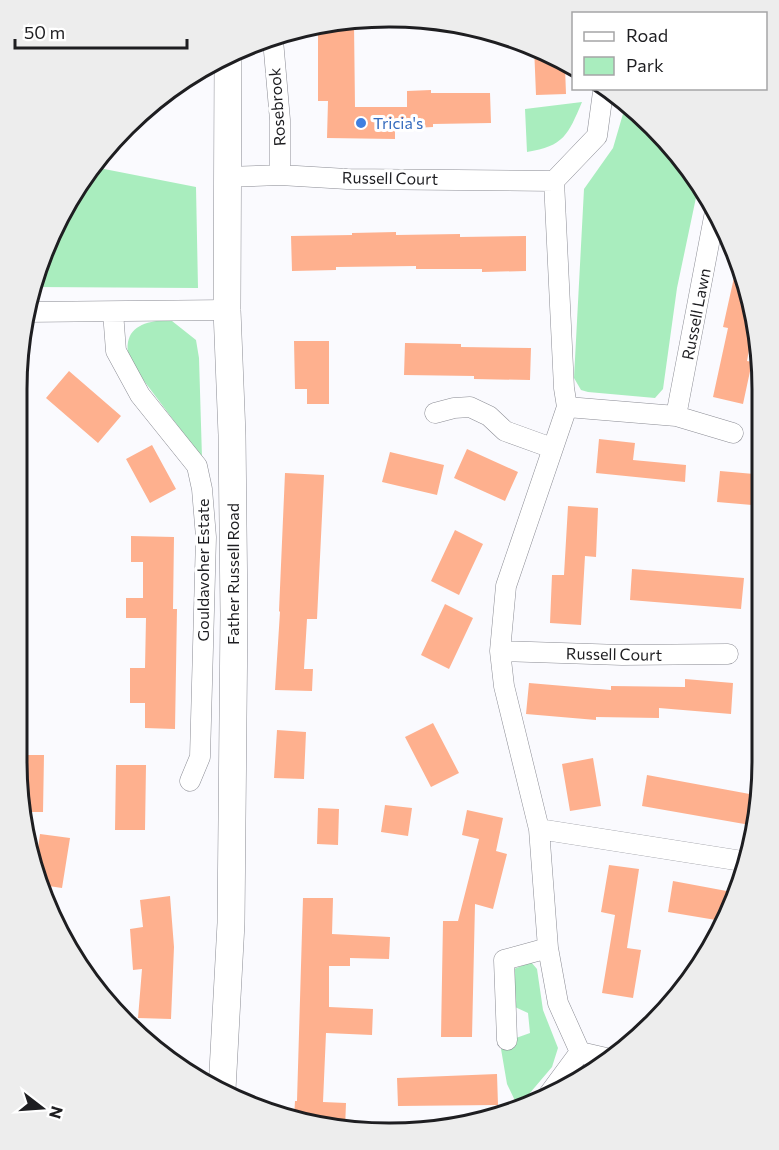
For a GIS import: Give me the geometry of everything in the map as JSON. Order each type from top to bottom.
[{"type":"street","name":"Rosebrook","points":[[274,46],[280,120],[280,175]]},
{"type":"street","name":"Father Russell Road","points":[[222,1082],[231,923],[234,627],[232,435],[227,310],[228,65]]},
{"type":"street","points":[[580,1052],[558,1002],[548,948],[539,828],[504,687],[500,651],[506,586],[567,407],[564,388],[554,181],[597,136],[602,96]]},
{"type":"street","name":"Russell Court","points":[[226,177],[280,175],[554,181]]},
{"type":"street","name":"Russell Lawn","points":[[676,416],[713,225]]},
{"type":"street","points":[[36,312],[227,310]]},
{"type":"street","name":"Gouldavoher Estate","points":[[113,312],[116,351],[140,395],[197,466],[202,489],[206,537],[200,757],[190,781]]},
{"type":"street","points":[[435,413],[470,407],[489,416],[506,431],[552,448]]},
{"type":"street","points":[[567,407],[676,416],[733,433]]},
{"type":"street","name":"Russell Court","points":[[500,651],[622,655],[728,654]]},
{"type":"street","points":[[539,828],[738,860]]},
{"type":"street","points":[[507,1040],[504,960],[548,948]]},
{"type":"street","points":[[580,1052],[599,1056]]},
{"type":"street","points":[[558,1081],[580,1052]]},
{"type":"green space","points":[[582,102],[573,123],[563,137],[549,146],[527,152],[525,109]]},
{"type":"green space","points":[[623,113],[662,150],[696,197],[677,288],[663,389],[655,398],[588,392],[581,390],[574,378],[584,189],[613,148]]},
{"type":"green space","points":[[102,169],[196,187],[198,288],[42,287],[64,229]]},
{"type":"green space","points":[[163,320],[172,321],[196,340],[199,358],[202,458],[129,361],[128,343],[134,331],[145,324]]},
{"type":"green space","points":[[531,962],[537,969],[543,1010],[558,1048],[552,1067],[528,1095],[515,1100],[507,1084],[501,1049],[514,1048],[516,1038],[530,1033],[528,1013],[515,1007],[514,969]]},
{"type":"building","points":[[354,29],[355,107],[407,107],[407,91],[490,93],[491,123],[433,124],[433,127],[395,129],[395,139],[327,138],[328,101],[318,101],[318,34]]},
{"type":"building","points":[[534,58],[565,73],[566,94],[536,95]]},
{"type":"building","points":[[396,232],[396,235],[460,234],[460,237],[526,236],[526,271],[416,269],[416,266],[336,267],[336,270],[292,271],[291,236]]},
{"type":"building","points":[[734,277],[749,342],[747,361],[751,362],[751,366],[743,404],[713,397],[728,328],[723,327]]},
{"type":"building","points":[[294,341],[329,341],[329,404],[307,404],[307,389],[295,389]]},
{"type":"building","points":[[405,343],[531,348],[530,380],[404,375]]},
{"type":"building","points":[[69,371],[121,416],[98,443],[46,398]]},
{"type":"building","points":[[599,439],[635,443],[633,460],[686,465],[685,482],[596,473]]},
{"type":"building","points":[[152,445],[176,489],[150,503],[126,459]]},
{"type":"building","points":[[467,449],[518,472],[505,501],[454,478]]},
{"type":"building","points":[[390,452],[444,465],[437,495],[382,482]]},
{"type":"building","points":[[720,471],[752,474],[752,505],[717,502]]},
{"type":"building","points":[[285,473],[324,475],[317,619],[307,619],[304,669],[313,669],[312,691],[275,690]]},
{"type":"building","points":[[568,506],[598,508],[596,557],[585,556],[581,625],[550,623],[552,575],[564,575]]},
{"type":"building","points":[[455,530],[483,544],[459,595],[431,581]]},
{"type":"building","points":[[131,536],[174,537],[173,609],[177,609],[175,729],[145,728],[145,703],[130,703],[130,668],[145,668],[146,618],[126,618],[126,598],[143,598],[143,562],[131,562]]},
{"type":"building","points":[[632,569],[744,578],[741,609],[630,600]]},
{"type":"building","points":[[445,604],[473,618],[449,669],[421,655]]},
{"type":"building","points":[[685,679],[733,683],[731,714],[659,708],[659,718],[596,717],[596,720],[526,714],[529,683],[611,690],[611,686],[685,687]]},
{"type":"building","points":[[433,723],[459,773],[431,787],[405,737]]},
{"type":"building","points":[[277,730],[306,732],[304,779],[274,778]]},
{"type":"building","points":[[27,755],[44,755],[43,812],[31,812]]},
{"type":"building","points":[[593,758],[601,806],[570,811],[562,764]]},
{"type":"building","points":[[116,765],[146,765],[145,830],[115,830]]},
{"type":"building","points":[[647,775],[750,794],[746,824],[642,806]]},
{"type":"building","points":[[385,805],[412,808],[408,836],[381,832]]},
{"type":"building","points":[[318,808],[339,809],[338,845],[317,844]]},
{"type":"building","points":[[467,810],[503,818],[496,851],[507,854],[493,909],[475,904],[472,1037],[441,1037],[443,921],[458,921],[479,839],[462,835]]},
{"type":"building","points":[[40,834],[70,838],[62,888],[50,886],[38,849]]},
{"type":"building","points":[[609,865],[639,869],[627,948],[641,950],[633,998],[602,993],[615,915],[601,912]]},
{"type":"building","points":[[673,881],[727,891],[715,920],[668,912]]},
{"type":"building","points":[[170,896],[174,947],[171,1019],[138,1018],[142,969],[133,970],[130,929],[143,927],[140,900]]},
{"type":"building","points":[[303,898],[333,898],[332,934],[390,937],[389,959],[350,958],[350,966],[329,966],[329,1007],[373,1009],[372,1035],[326,1033],[323,1102],[346,1103],[345,1120],[294,1111],[295,1101],[297,1101]]},
{"type":"building","points":[[497,1074],[498,1105],[398,1106],[397,1078]]},
{"type":"place","name":"Tricia's","points":[[361,123]]}]
